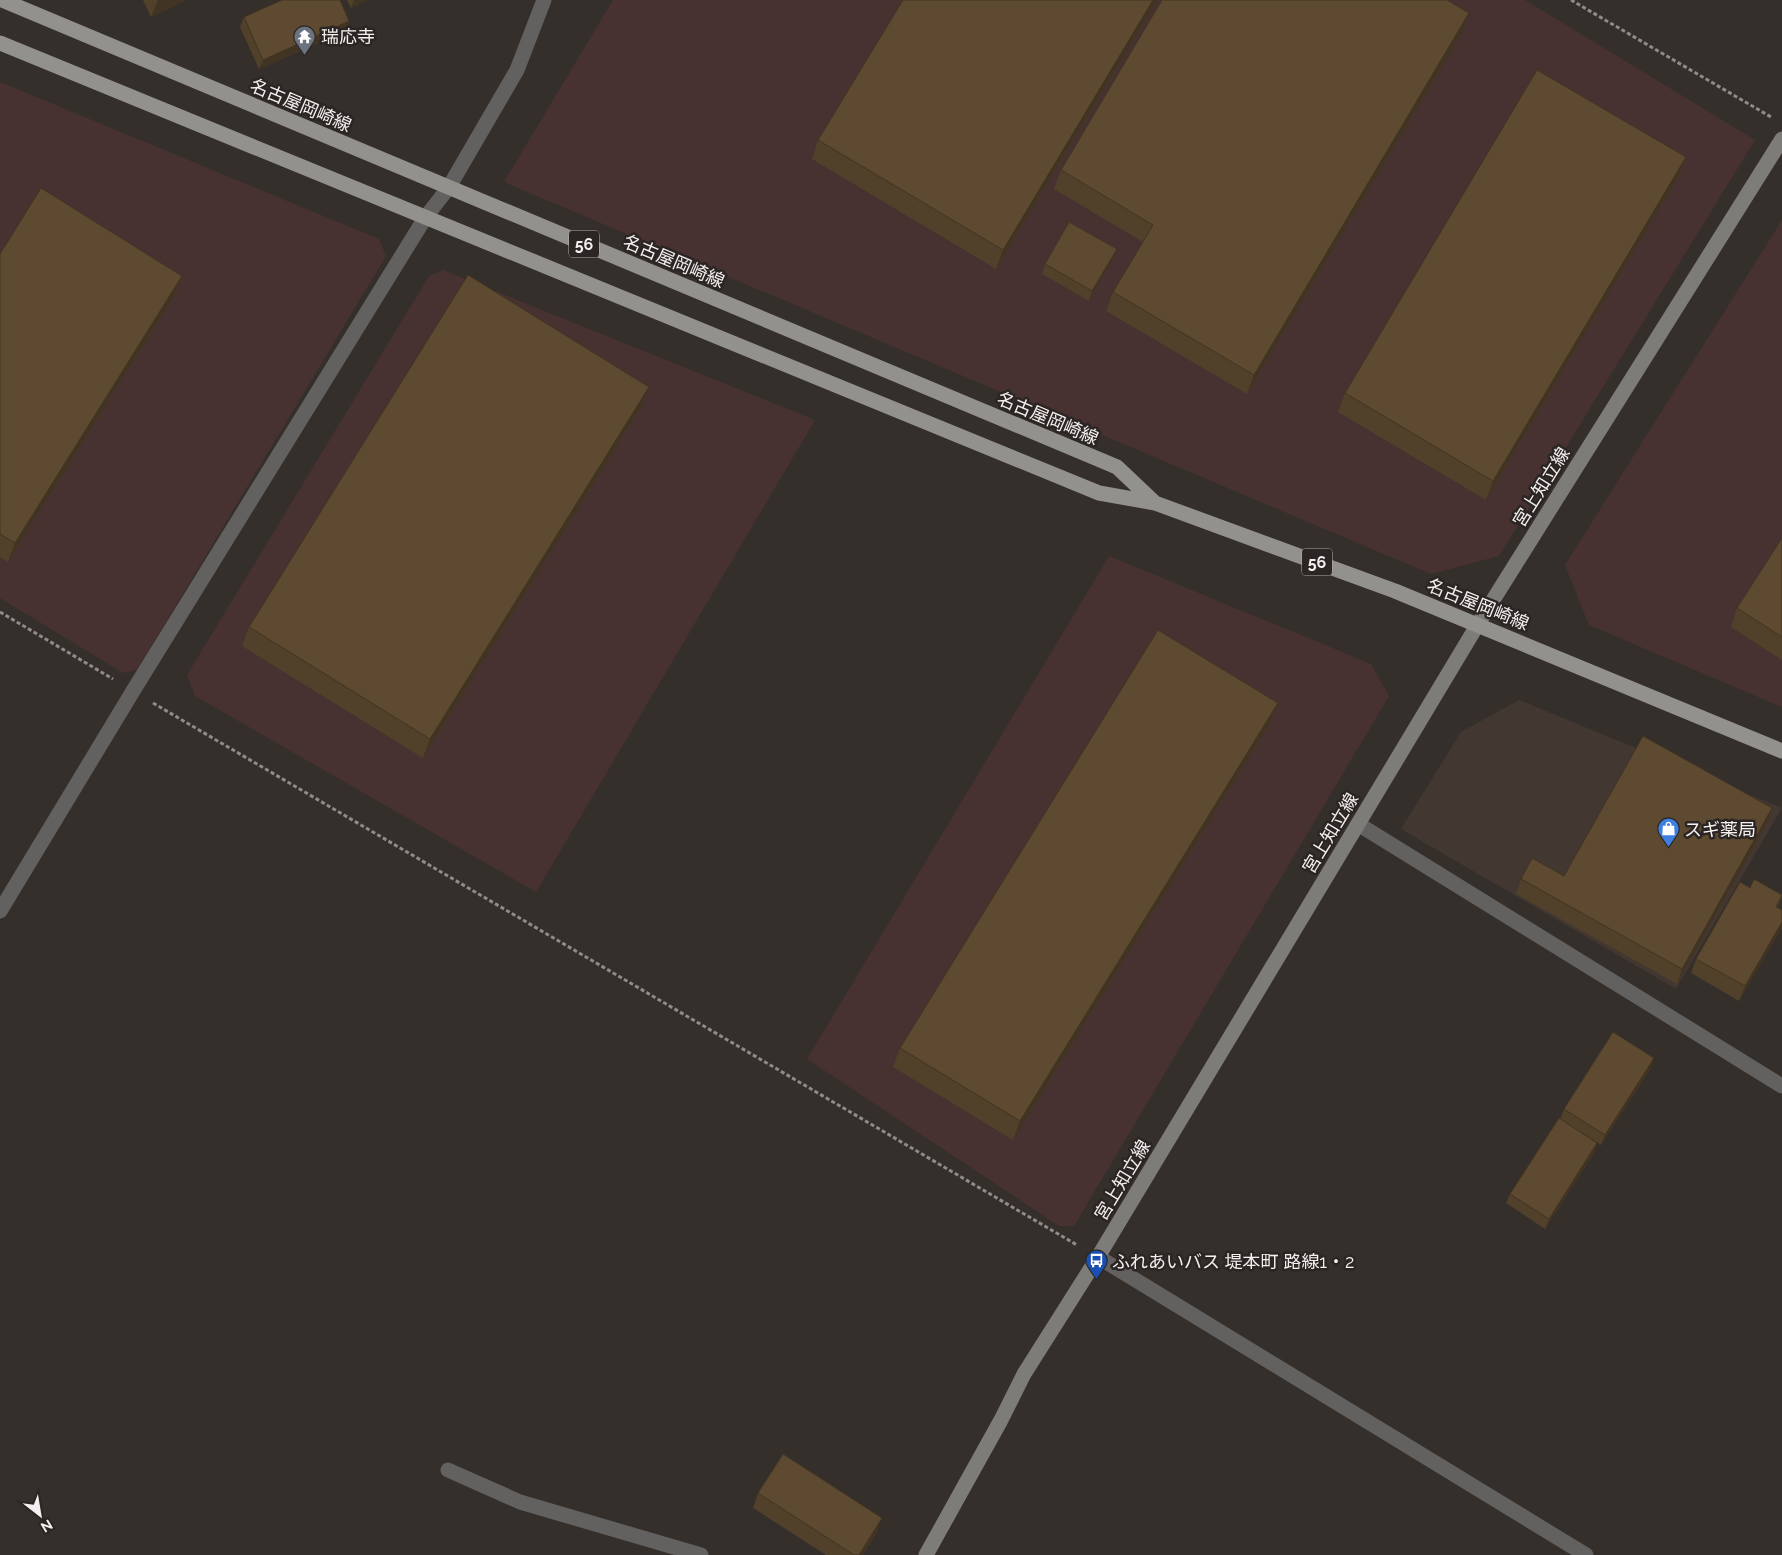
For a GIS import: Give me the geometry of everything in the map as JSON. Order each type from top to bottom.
[{"type":"main road","name":"名古屋岡崎線","points":[[2,0],[1117,467],[1155,503]]},
{"type":"main road","name":"名古屋岡崎線","points":[[0,43],[1099,493],[1155,503],[1395,591],[1782,751]]},
{"type":"main road","name":"宮上知立線","points":[[926,1555],[1001,1420],[1024,1374],[1098,1257],[1478,624],[1782,139]]},
{"type":"street","points":[[0,912],[132,691],[425,218],[449,188],[516,70],[544,0]]},
{"type":"street","points":[[1358,824],[1782,1086]]},
{"type":"street","points":[[1098,1257],[1586,1555]]},
{"type":"street","points":[[448,1470],[520,1502],[659,1550],[701,1555]]},
{"type":"path","points":[[1570,0],[1774,119]]},
{"type":"path","points":[[0,612],[1098,1257]]},
{"type":"shaded area","points":[[613,0],[1525,0],[1755,140],[1499,556],[1431,574],[504,182]]},
{"type":"shaded area","points":[[0,82],[379,239],[386,256],[137,670],[123,673],[0,598]]},
{"type":"shaded area","points":[[1782,220],[1782,707],[1589,625],[1565,565]]},
{"type":"shaded area","points":[[443,270],[815,420],[536,892],[195,696],[187,675],[429,276]]},
{"type":"shaded area","points":[[1109,556],[1371,664],[1389,696],[1074,1226],[1059,1226],[807,1059]]},
{"type":"shaded area","points":[[1519,700],[1782,808],[1676,989],[1401,829],[1461,732]]},
{"type":"building","points":[[282,0],[340,0],[349,21],[263,60],[244,17]]},
{"type":"building","points":[[903,0],[1153,0],[1003,250],[818,140]]},
{"type":"building","points":[[1162,0],[1447,0],[1469,13],[1254,375],[1113,292],[1153,225],[1061,170]]},
{"type":"building","points":[[1537,70],[1686,157],[1493,481],[1345,393]]},
{"type":"building","points":[[41,188],[182,276],[15,543],[0,534],[0,254]]},
{"type":"building","points":[[1069,222],[1117,249],[1092,291],[1045,264]]},
{"type":"building","points":[[468,275],[649,387],[430,739],[249,627]]},
{"type":"building","points":[[1782,538],[1782,637],[1737,608]]},
{"type":"building","points":[[1158,630],[1278,703],[1020,1121],[900,1048]]},
{"type":"building","name":"スギ薬局","points":[[1643,736],[1772,808],[1682,969],[1521,879],[1532,858],[1564,876]]},
{"type":"building","points":[[1754,879],[1782,895],[1776,907],[1782,910],[1782,922],[1745,986],[1696,959],[1740,882],[1750,888]]},
{"type":"building","points":[[1613,1032],[1654,1058],[1605,1135],[1564,1109]]},
{"type":"building","points":[[1559,1118],[1597,1143],[1549,1219],[1510,1194]]},
{"type":"building","points":[[783,1454],[882,1518],[859,1555],[854,1555],[758,1493]]},
{"type":"place","name":"瑞応寺","points":[[305,55]]},
{"type":"place","name":"スギ薬局","points":[[1668,848]]},
{"type":"place","name":"ふれあいバス 堤本町 路線1・2","points":[[1096,1280]]}]
